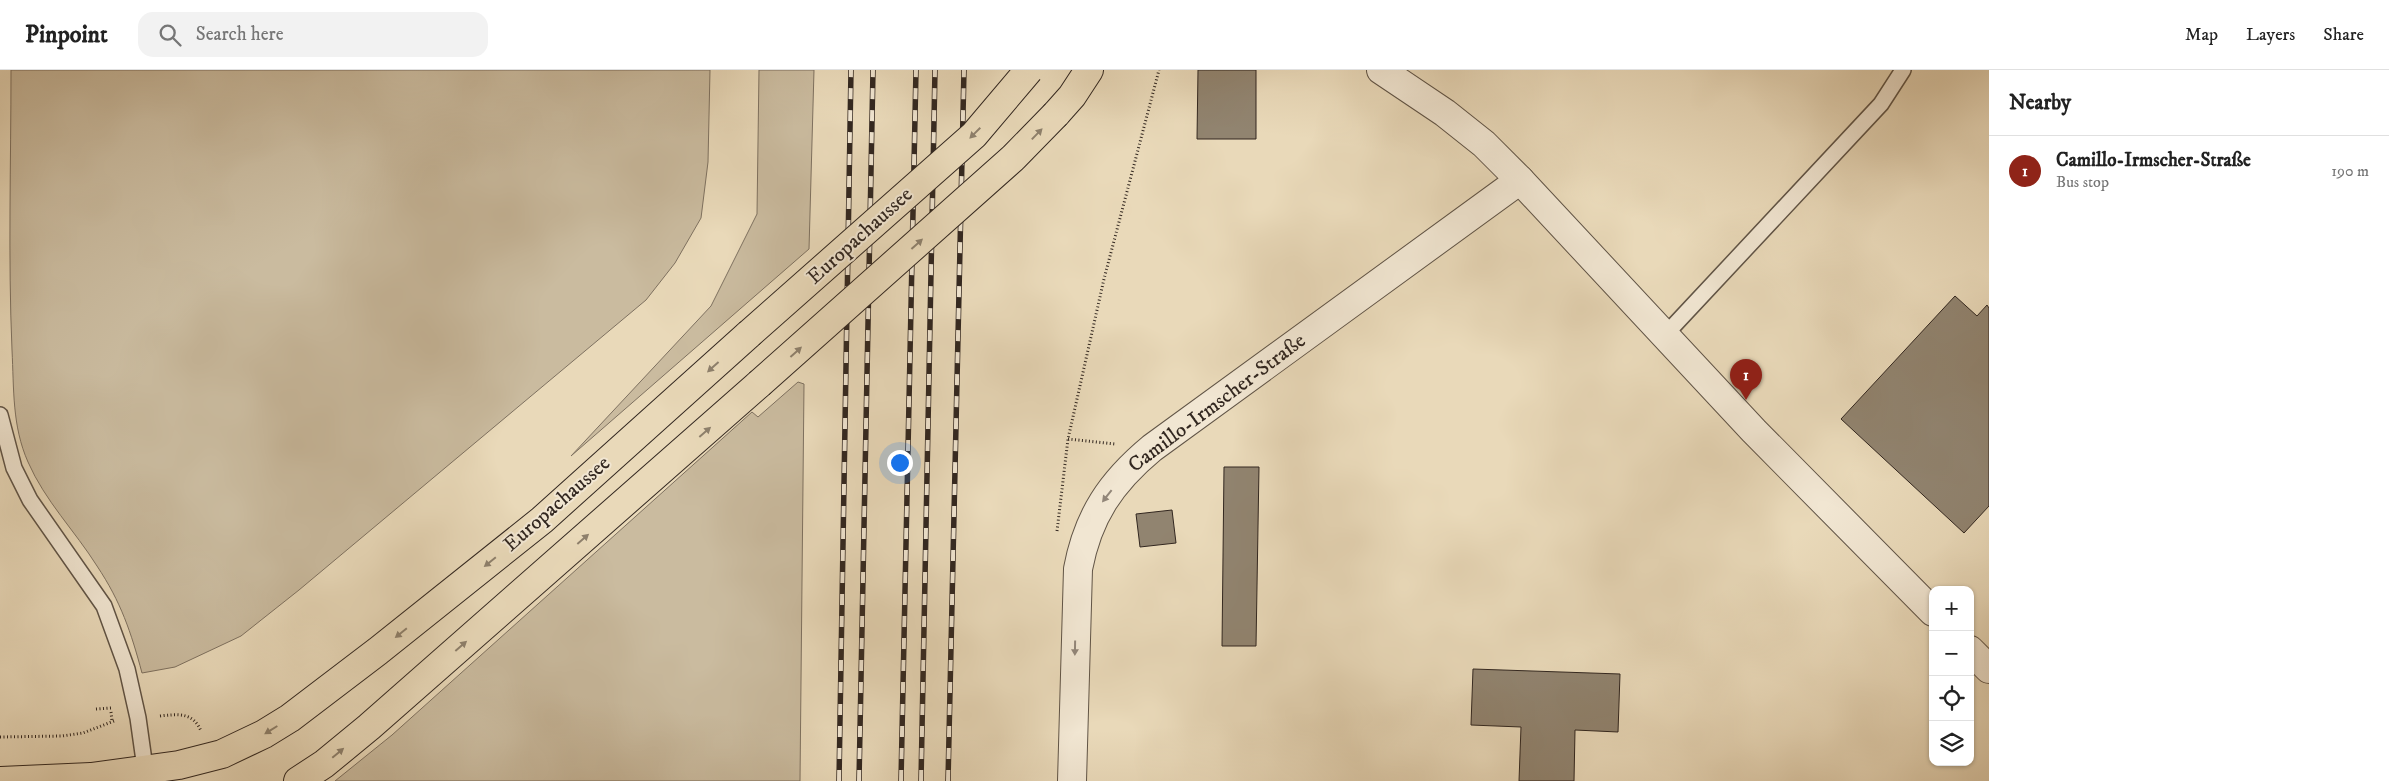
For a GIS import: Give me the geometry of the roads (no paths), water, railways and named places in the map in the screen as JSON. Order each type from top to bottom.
[{"type":"main road","name":"Europachaussee","points":[[1,781],[146,775],[222,754],[264,734],[290,718],[378,652],[542,520],[974,135],[1029,70]]},
{"type":"main road","name":"Europachaussee","points":[[298,781],[324,764],[369,727],[1014,158],[1072,96],[1089,70]]},
{"type":"street","points":[[1381,70],[1445,113],[1484,144],[1812,491],[1929,608]]},
{"type":"street","name":"Camillo-Irmscher-Straße","points":[[1072,781],[1076,599],[1083,542],[1102,502],[1133,464],[1152,448],[1520,180]]},
{"type":"street","points":[[1974,654],[1989,669]]},
{"type":"lane","points":[[1665,334],[1881,104],[1903,70]]},
{"type":"lane","points":[[0,415],[14,468],[30,500],[104,606],[127,670],[138,718],[146,775]]},
{"type":"railway","points":[[839,781],[851,70]]},
{"type":"railway","points":[[859,781],[873,70]]},
{"type":"railway","points":[[901,781],[916,70]]},
{"type":"railway","points":[[921,781],[935,70]]},
{"type":"railway","points":[[948,781],[964,70]]},
{"type":"place","name":"Camillo-Irmscher-Straße","points":[[1746,400]]}]
